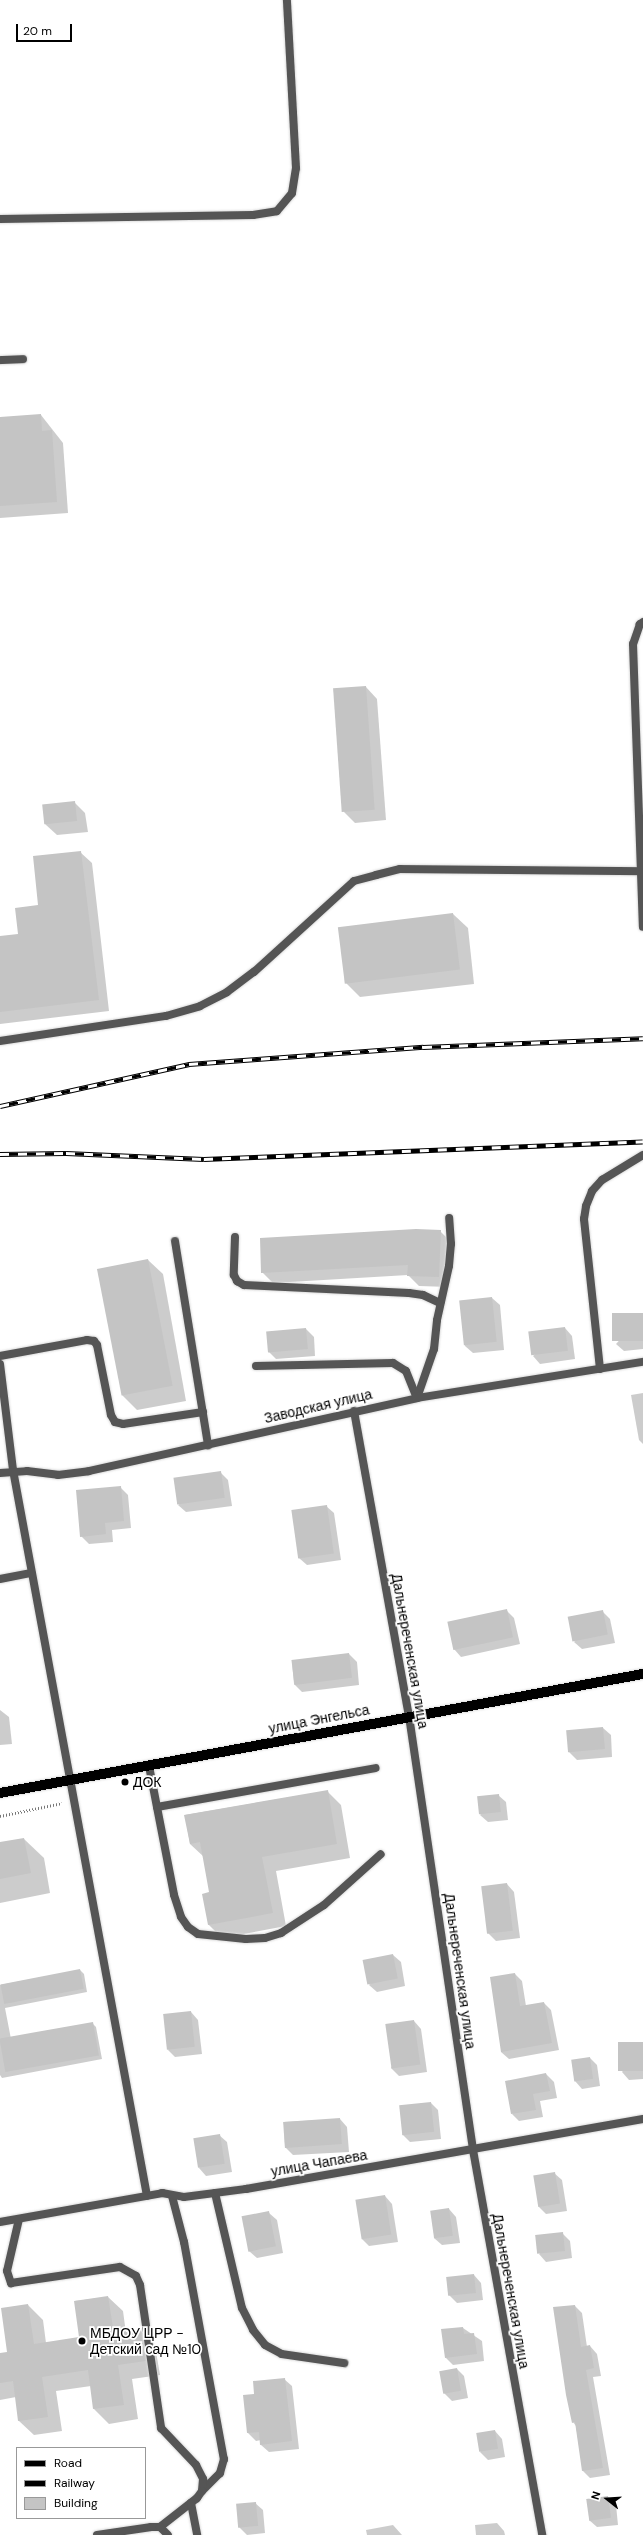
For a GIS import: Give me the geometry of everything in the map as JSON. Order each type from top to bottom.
[{"type":"main road","name":"улица Энгельса","points":[[0,1793],[409,1716],[643,1674]]},
{"type":"street","points":[[0,219],[254,215],[277,211],[292,193],[296,168],[287,0]]},
{"type":"street","points":[[0,360],[23,359]]},
{"type":"street","points":[[643,622],[640,624],[633,644],[643,927]]},
{"type":"street","points":[[0,1041],[166,1016],[200,1006],[228,992],[254,972],[354,881],[376,875],[400,869],[642,871]]},
{"type":"street","points":[[600,1369],[584,1219],[586,1206],[592,1191],[602,1180],[643,1155]]},
{"type":"street","points":[[417,1398],[434,1349],[440,1302],[451,1244],[449,1218]]},
{"type":"street","points":[[235,1237],[234,1275],[237,1281],[244,1285],[409,1293],[431,1298],[440,1302]]},
{"type":"street","points":[[175,1241],[208,1445]]},
{"type":"street","points":[[0,1356],[87,1340],[94,1341],[97,1345],[111,1415],[115,1422],[123,1424],[203,1412]]},
{"type":"street","name":"Заводская улица","points":[[0,1472],[13,1470],[75,1474],[417,1398],[643,1362]]},
{"type":"street","points":[[256,1366],[393,1363],[406,1371],[417,1398]]},
{"type":"street","points":[[0,1364],[13,1470],[31,1573],[68,1780],[147,2196]]},
{"type":"street","name":"Дальнереченская улица","points":[[354,1411],[409,1716],[473,2150],[542,2535]]},
{"type":"street","points":[[0,1579],[31,1573]]},
{"type":"street","points":[[148,1766],[181,1917],[188,1927],[198,1934],[246,1939],[265,1938],[281,1933],[307,1918],[324,1905],[381,1854]]},
{"type":"street","points":[[157,1808],[376,1768]]},
{"type":"street","name":"улица Чапаева","points":[[0,2222],[162,2193],[172,2196],[215,2193],[473,2150],[643,2119]]},
{"type":"street","points":[[215,2193],[242,2308],[253,2330],[265,2345],[282,2354],[344,2363]]},
{"type":"street","points":[[97,2535],[160,2527],[191,2503],[220,2473],[224,2459],[190,2273],[172,2196]]},
{"type":"street","points":[[19,2219],[7,2271],[11,2283],[120,2267],[136,2276],[140,2285],[161,2428],[201,2471],[202,2491]]},
{"type":"street","points":[[191,2503],[197,2535]]},
{"type":"street","points":[[160,2527],[168,2535]]},
{"type":"path","points":[[0,1816],[73,1801]]},
{"type":"building","points":[[41,414],[42,431],[52,430],[57,502],[0,506],[0,417]]},
{"type":"building","points":[[366,686],[375,810],[342,812],[333,688]]},
{"type":"building","points":[[75,801],[77,821],[44,824],[42,804]]},
{"type":"building","points":[[81,851],[99,1000],[0,1012],[0,936],[18,934],[15,908],[38,905],[33,856]]},
{"type":"building","points":[[453,913],[460,970],[345,984],[338,927]]},
{"type":"building","points":[[416,1229],[441,1230],[439,1277],[407,1276],[408,1265],[261,1273],[260,1238]]},
{"type":"building","points":[[148,1259],[173,1386],[122,1396],[97,1269]]},
{"type":"building","points":[[492,1297],[497,1342],[464,1345],[459,1300]]},
{"type":"building","points":[[612,1313],[643,1313],[643,1341],[612,1341]]},
{"type":"building","points":[[565,1327],[568,1351],[531,1355],[528,1332]]},
{"type":"building","points":[[306,1328],[308,1349],[268,1352],[266,1331]]},
{"type":"building","points":[[221,1471],[225,1498],[177,1504],[173,1478]]},
{"type":"building","points":[[121,1486],[124,1521],[105,1523],[106,1534],[80,1537],[76,1490]]},
{"type":"building","points":[[327,1505],[334,1554],[298,1559],[291,1510]]},
{"type":"building","points":[[507,1609],[513,1637],[453,1650],[447,1622]]},
{"type":"building","points":[[603,1610],[608,1635],[572,1641],[568,1617]]},
{"type":"building","points":[[349,1653],[352,1678],[294,1685],[291,1660]]},
{"type":"building","points":[[603,1727],[605,1749],[568,1752],[566,1730]]},
{"type":"building","points":[[328,1790],[337,1844],[262,1857],[273,1913],[208,1925],[202,1894],[209,1892],[200,1842],[190,1844],[184,1815]]},
{"type":"building","points":[[499,1794],[501,1812],[479,1814],[477,1796]]},
{"type":"building","points":[[24,1838],[31,1873],[0,1879],[0,1842]]},
{"type":"building","points":[[507,1883],[513,1931],[487,1934],[481,1886]]},
{"type":"building","points":[[393,1954],[398,1979],[367,1984],[363,1960]]},
{"type":"building","points":[[80,1969],[84,1989],[4,2004],[0,1984]]},
{"type":"building","points":[[515,1973],[520,2006],[544,2002],[552,2043],[501,2052],[490,1977]]},
{"type":"building","points":[[191,2011],[195,2047],[167,2050],[163,2014]]},
{"type":"building","points":[[414,2020],[420,2065],[392,2069],[385,2024]]},
{"type":"building","points":[[93,2022],[99,2055],[5,2072],[0,2038]]},
{"type":"building","points":[[618,2042],[643,2042],[643,2071],[618,2071]]},
{"type":"building","points":[[590,2057],[593,2079],[574,2081],[571,2060]]},
{"type":"building","points":[[546,2073],[550,2091],[533,2094],[536,2110],[511,2114],[505,2081]]},
{"type":"building","points":[[431,2102],[434,2132],[402,2135],[399,2105]]},
{"type":"building","points":[[340,2118],[342,2144],[285,2148],[283,2122]]},
{"type":"building","points":[[220,2134],[225,2164],[198,2168],[193,2138]]},
{"type":"building","points":[[555,2172],[560,2204],[538,2207],[533,2175]]},
{"type":"building","points":[[385,2195],[391,2235],[362,2239],[355,2200]]},
{"type":"building","points":[[449,2208],[453,2236],[434,2238],[430,2211]]},
{"type":"building","points":[[269,2211],[276,2246],[248,2252],[242,2216]]},
{"type":"building","points":[[563,2232],[565,2251],[537,2254],[535,2235]]},
{"type":"building","points":[[474,2274],[476,2293],[448,2296],[446,2277]]},
{"type":"building","points":[[108,2296],[114,2334],[141,2330],[146,2361],[118,2365],[124,2405],[93,2409],[88,2370],[42,2377],[48,2417],[18,2421],[13,2381],[0,2383],[0,2353],[7,2352],[1,2308],[28,2304],[34,2344],[79,2337],[74,2301]]},
{"type":"building","points":[[575,2305],[581,2347],[590,2345],[594,2368],[586,2370],[603,2468],[582,2471],[575,2422],[572,2423],[566,2395],[553,2307]]},
{"type":"building","points":[[463,2327],[464,2334],[474,2333],[477,2354],[445,2358],[441,2329]]},
{"type":"building","points":[[457,2368],[461,2391],[443,2394],[439,2371]]},
{"type":"building","points":[[285,2378],[292,2441],[260,2445],[259,2432],[247,2433],[243,2395],[254,2394],[253,2381]]},
{"type":"building","points":[[495,2430],[498,2449],[479,2452],[476,2433]]},
{"type":"building","points":[[608,2496],[611,2518],[589,2521],[586,2499]]},
{"type":"building","points":[[256,2502],[258,2526],[238,2528],[236,2504]]},
{"type":"railway","points":[[0,1106],[189,1064],[423,1047],[643,1038]]},
{"type":"railway","points":[[0,1154],[66,1153],[204,1159],[643,1141]]},
{"type":"place","name":"ДОК","points":[[125,1782]]},
{"type":"place","name":"МБДОУ ЦРР - Детский сад №10","points":[[82,2341]]}]
